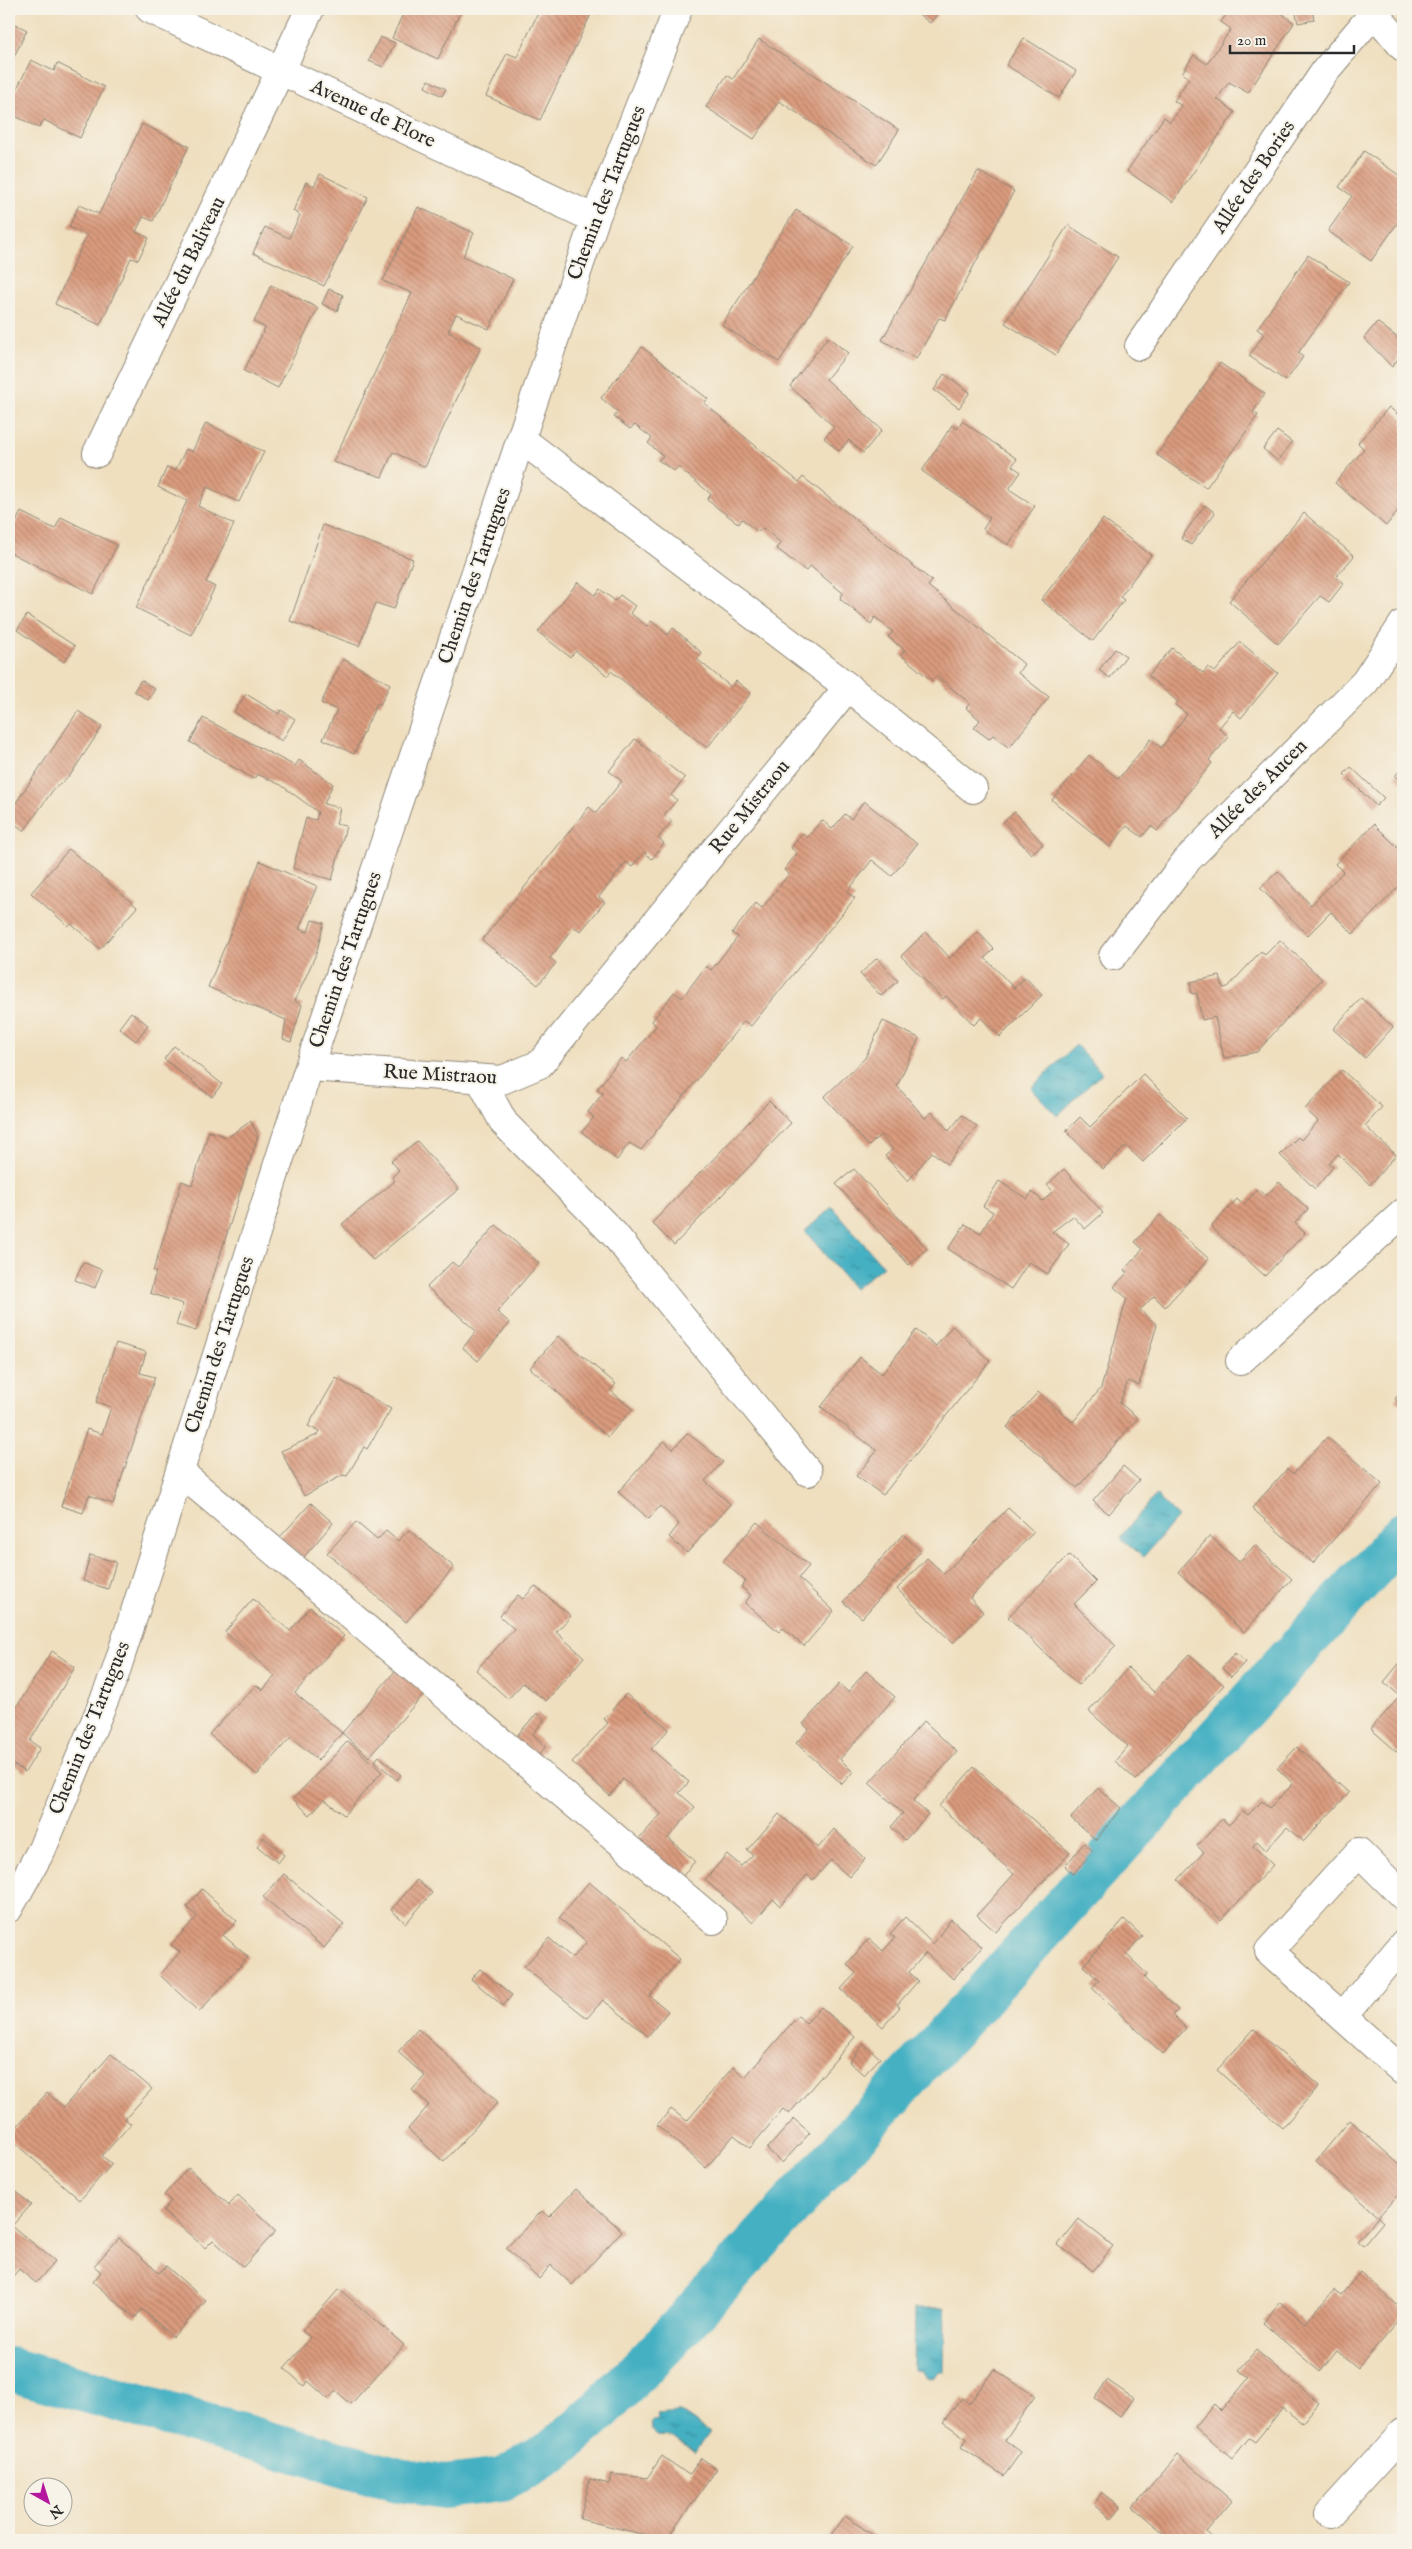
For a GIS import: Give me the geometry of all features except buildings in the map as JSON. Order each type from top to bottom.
[{"type":"street","name":"Avenue de Flore","points":[[150,9],[595,219]]},
{"type":"street","name":"Allée du Baliveau","points":[[97,453],[310,9]]},
{"type":"street","name":"Chemin des Tartugues","points":[[9,1908],[42,1849],[115,1674],[309,1067],[595,219],[678,9]]},
{"type":"street","points":[[1373,11],[1403,47]]},
{"type":"street","name":"Allée des Bories","points":[[1139,346],[1325,71],[1373,11]]},
{"type":"street","points":[[521,439],[848,687],[973,789]]},
{"type":"street","name":"Allée des Aucen","points":[[1113,956],[1187,860],[1365,682],[1403,624]]},
{"type":"street","name":"Rue Mistraou","points":[[309,1067],[502,1080],[540,1064],[848,687]]},
{"type":"street","points":[[480,1079],[504,1123],[614,1234],[808,1472]]},
{"type":"street","points":[[1240,1361],[1403,1212]]},
{"type":"street","points":[[180,1472],[713,1920]]},
{"type":"street","points":[[1403,1896],[1359,1852],[1269,1952],[1403,2071]]},
{"type":"street","points":[[1342,2016],[1403,1944]]},
{"type":"street","points":[[1329,2514],[1403,2434]]},
{"type":"water","points":[[1076,1045],[1102,1073],[1057,1116],[1031,1088]]},
{"type":"water","points":[[832,1207],[883,1266],[854,1289],[805,1231]]},
{"type":"water","points":[[1156,1495],[1178,1517],[1143,1557],[1120,1537]]},
{"type":"water","points":[[915,2308],[945,2308],[944,2371],[939,2371],[932,2378],[925,2377],[921,2371],[914,2370]]},
{"type":"water","points":[[680,2412],[709,2432],[695,2452],[674,2437],[657,2436],[652,2430],[651,2421],[657,2419],[656,2414]]},
{"type":"waterway","points":[[9,2369],[398,2480],[445,2487],[502,2480],[552,2452],[599,2411],[666,2343],[1403,1534]]}]
